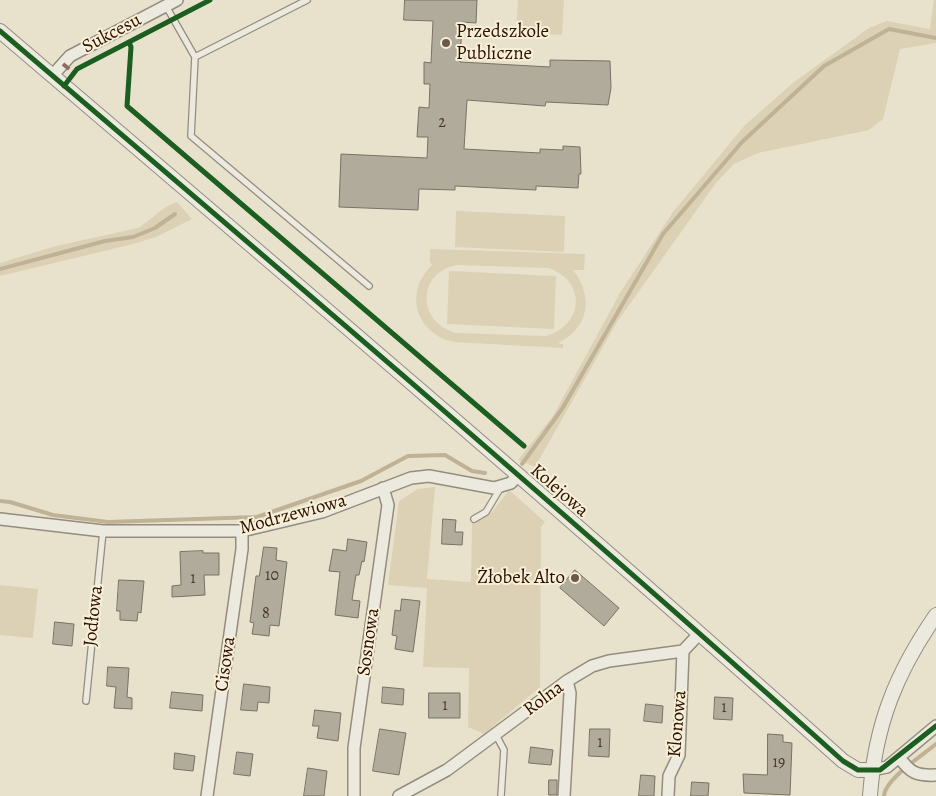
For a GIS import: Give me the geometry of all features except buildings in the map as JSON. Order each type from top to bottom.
[{"type":"street","name":"Sukcesu","points":[[52,76],[70,56],[177,0]]},
{"type":"street","name":"Kolejowa","points":[[0,31],[518,475],[700,633],[843,761],[858,770],[872,770]]},
{"type":"street","points":[[501,487],[511,483],[518,475]]},
{"type":"street","name":"Modrzewiowa","points":[[0,519],[103,531],[242,531],[322,512],[411,478],[429,476],[489,487],[501,487]]},
{"type":"street","name":"Sosnowa","points":[[354,796],[354,748],[388,505],[383,488]]},
{"type":"street","name":"Cisowa","points":[[207,796],[242,549],[242,531]]},
{"type":"street","points":[[870,796],[875,748],[894,686],[906,661],[936,615]]},
{"type":"street","points":[[683,651],[700,633]]},
{"type":"street","name":"Rolna","points":[[399,796],[447,770],[567,681],[599,663],[683,651]]},
{"type":"street","name":"Klonowa","points":[[668,796],[669,776],[679,756],[683,651]]},
{"type":"street","points":[[564,796],[570,693],[567,681]]},
{"type":"street","points":[[872,770],[905,764],[936,726]]},
{"type":"street","points":[[905,764],[921,776],[936,775]]},
{"type":"lane","points":[[195,57],[307,0]]},
{"type":"lane","points":[[166,6],[195,57],[191,136],[368,286]]},
{"type":"lane","points":[[474,519],[486,512],[501,487]]},
{"type":"lane","name":"Jodłowa","points":[[86,701],[103,531]]},
{"type":"lane","points":[[496,735],[504,750],[501,796]]},
{"type":"shaded area","points":[[518,0],[564,0],[562,35],[516,33]]},
{"type":"shaded area","points":[[934,0],[936,0],[936,43],[900,49],[883,119],[869,130],[758,153],[734,164],[716,183],[617,322],[535,467],[518,460],[553,416],[620,293],[673,212],[745,125],[794,82],[869,28],[887,21],[930,29]]},
{"type":"shaded area","points":[[177,202],[192,219],[156,237],[0,276],[0,263],[56,246],[138,228],[166,207]]},
{"type":"shaded area","points":[[456,211],[565,216],[564,252],[455,247]]},
{"type":"shaded area","points":[[430,249],[585,254],[584,270],[573,270],[580,280],[586,301],[582,320],[568,337],[558,343],[563,344],[563,348],[454,342],[440,337],[430,330],[422,320],[416,298],[418,286],[433,264],[430,263]],"holes":[[[459,265],[548,268],[561,274],[569,283],[575,292],[576,303],[574,313],[568,323],[546,336],[456,333],[443,327],[428,308],[429,286],[435,276],[445,269]]]},
{"type":"shaded area","points":[[449,271],[556,276],[554,329],[447,324]]},
{"type":"shaded area","points":[[435,487],[427,579],[471,582],[472,523],[492,512],[509,490],[545,522],[541,527],[540,687],[484,734],[468,727],[469,668],[423,667],[427,588],[388,585],[399,501],[418,489]]},
{"type":"shaded area","points":[[0,585],[38,589],[33,638],[0,635]]},
{"type":"waterway","points":[[522,464],[562,409],[663,234],[742,142],[824,66],[889,29],[936,38]]},
{"type":"waterway","points":[[0,269],[105,241],[133,237],[155,228],[175,214]]},
{"type":"waterway","points":[[0,501],[10,502],[53,515],[108,522],[257,517],[361,481],[408,456],[445,455],[472,471],[485,473]]},
{"type":"waterway","points":[[884,796],[886,789],[897,775],[936,744]]},
{"type":"marked path","points":[[63,64],[74,73]]},
{"type":"cycle path","points":[[64,86],[77,69],[210,0]]},
{"type":"cycle path","points":[[0,31],[318,302],[739,668],[843,761],[858,770],[880,770],[936,726]]},
{"type":"cycle path","points":[[129,42],[131,47],[127,106],[524,446]]},
{"type":"place","name":"Przedszkole Publiczne","points":[[446,43]]},
{"type":"place","name":"Żłobek Alto","points":[[575,578]]}]
